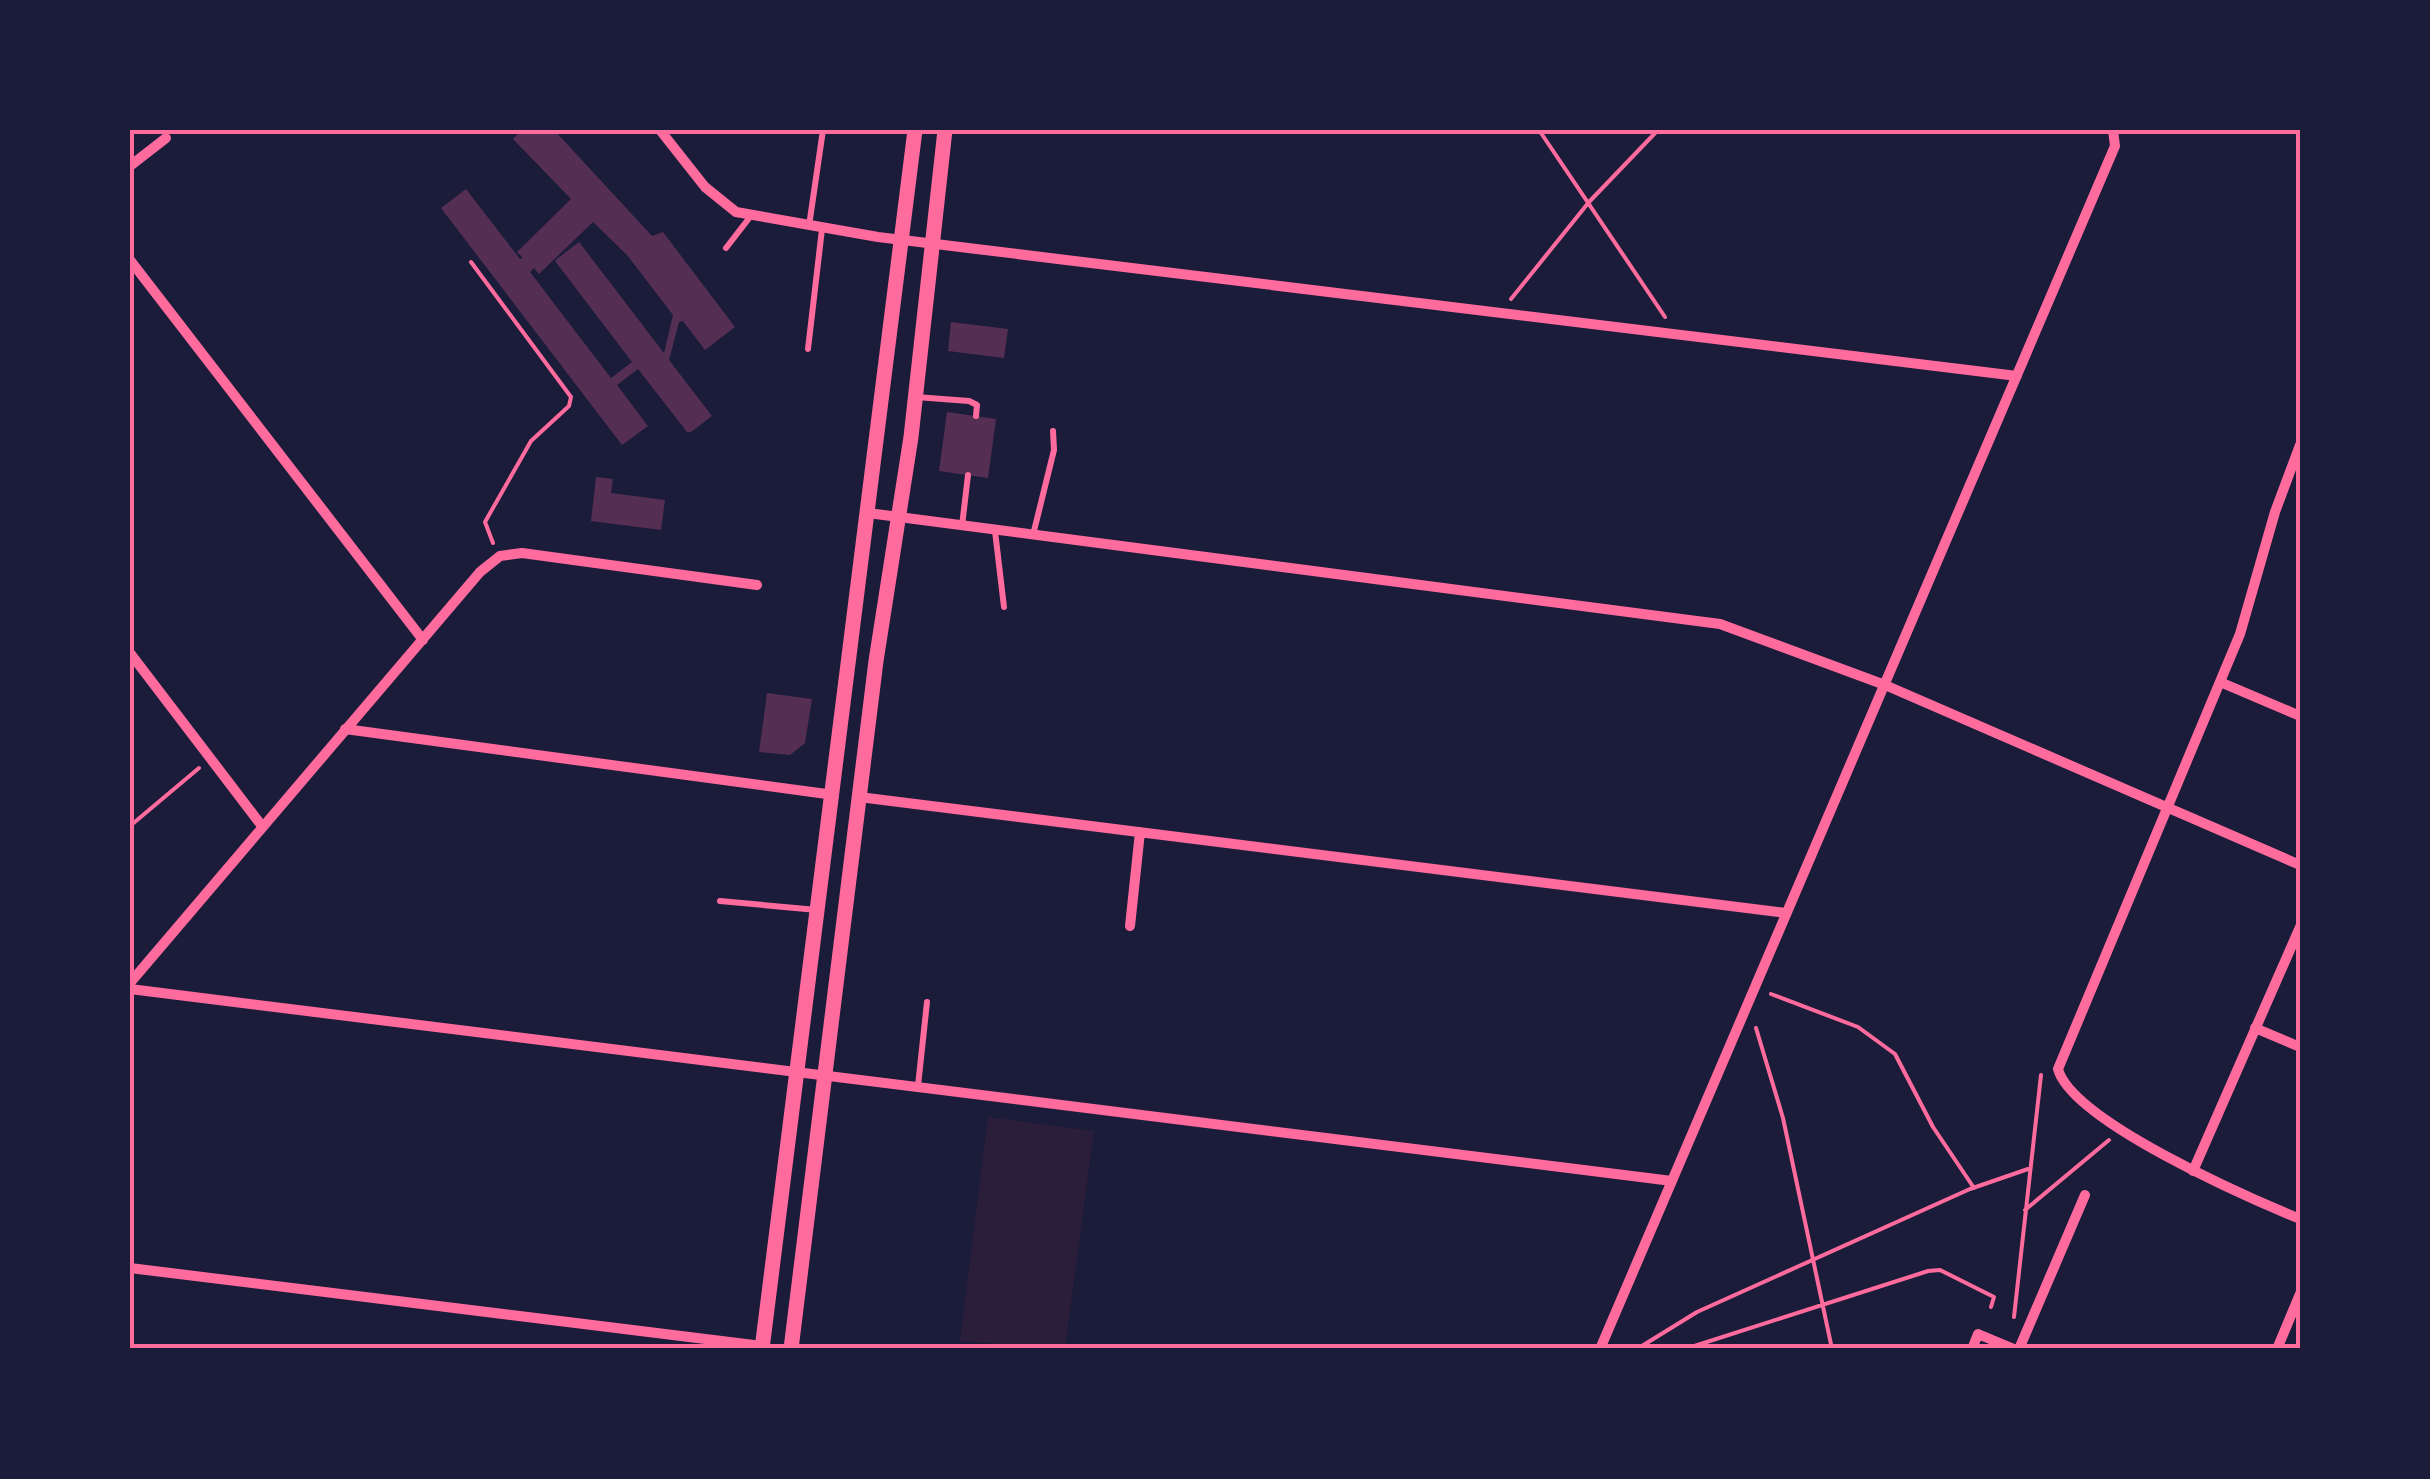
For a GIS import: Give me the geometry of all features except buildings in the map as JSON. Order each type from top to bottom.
[{"type":"street","points":[[660,130],[716,198],[750,217],[904,240],[2017,376]]},
{"type":"street","points":[[130,1268],[762,1348],[915,130]]},
{"type":"street","points":[[791,1349],[859,797],[900,519],[945,130]]},
{"type":"street","points":[[1600,1349],[2115,146],[2114,130]]},
{"type":"street","points":[[130,166],[166,138]]},
{"type":"street","points":[[130,260],[423,640]]},
{"type":"street","points":[[2300,445],[2220,682],[2058,1069],[2070,1091],[2162,1157],[2300,1219]]},
{"type":"street","points":[[868,514],[1720,624],[1886,685],[2300,865]]},
{"type":"street","points":[[130,986],[480,572],[500,556],[522,554],[757,584]]},
{"type":"street","points":[[130,653],[262,826]]},
{"type":"street","points":[[2220,682],[2300,716]]},
{"type":"street","points":[[345,729],[834,795]]},
{"type":"street","points":[[859,797],[1786,914]]},
{"type":"street","points":[[1130,926],[1140,832]]},
{"type":"street","points":[[2192,1172],[2300,927]]},
{"type":"street","points":[[130,986],[1672,1181]]},
{"type":"street","points":[[2255,1028],[2300,1047]]},
{"type":"street","points":[[1972,1349],[1978,1334],[2016,1349],[2085,1195]]},
{"type":"street","points":[[2276,1349],[2300,1294]]},
{"type":"lane","points":[[808,227],[823,130]]},
{"type":"lane","points":[[726,248],[750,217]]},
{"type":"lane","points":[[808,349],[822,228]]},
{"type":"lane","points":[[915,396],[969,401],[977,405],[976,416]]},
{"type":"lane","points":[[1033,537],[1054,450],[1053,432]]},
{"type":"lane","points":[[962,527],[968,475]]},
{"type":"lane","points":[[995,531],[1004,608]]},
{"type":"lane","points":[[720,901],[818,910]]},
{"type":"lane","points":[[918,1087],[927,1002]]},
{"type":"path","points":[[1540,130],[1665,315],[1666,332]]},
{"type":"path","points":[[1508,312],[1512,293],[1589,202],[1658,130]]},
{"type":"path","points":[[470,262],[571,398],[569,406],[522,453],[484,522],[500,556]]},
{"type":"path","points":[[130,826],[176,791],[210,757]]},
{"type":"path","points":[[1768,992],[1858,1027],[1895,1054],[1933,1127],[1974,1188]]},
{"type":"path","points":[[1754,1024],[1782,1118],[1809,1260],[1832,1349]]},
{"type":"path","points":[[2014,1317],[2038,1078],[2043,1073]]},
{"type":"path","points":[[2024,1210],[2113,1137]]},
{"type":"path","points":[[1636,1349],[1697,1312],[1809,1260],[1974,1188],[2028,1170]]},
{"type":"path","points":[[1685,1349],[1768,1320],[1940,1270],[1994,1296],[1991,1307]]},
{"type":"shaded area","points":[[988,1117],[1094,1131],[1065,1349],[960,1341]]}]
